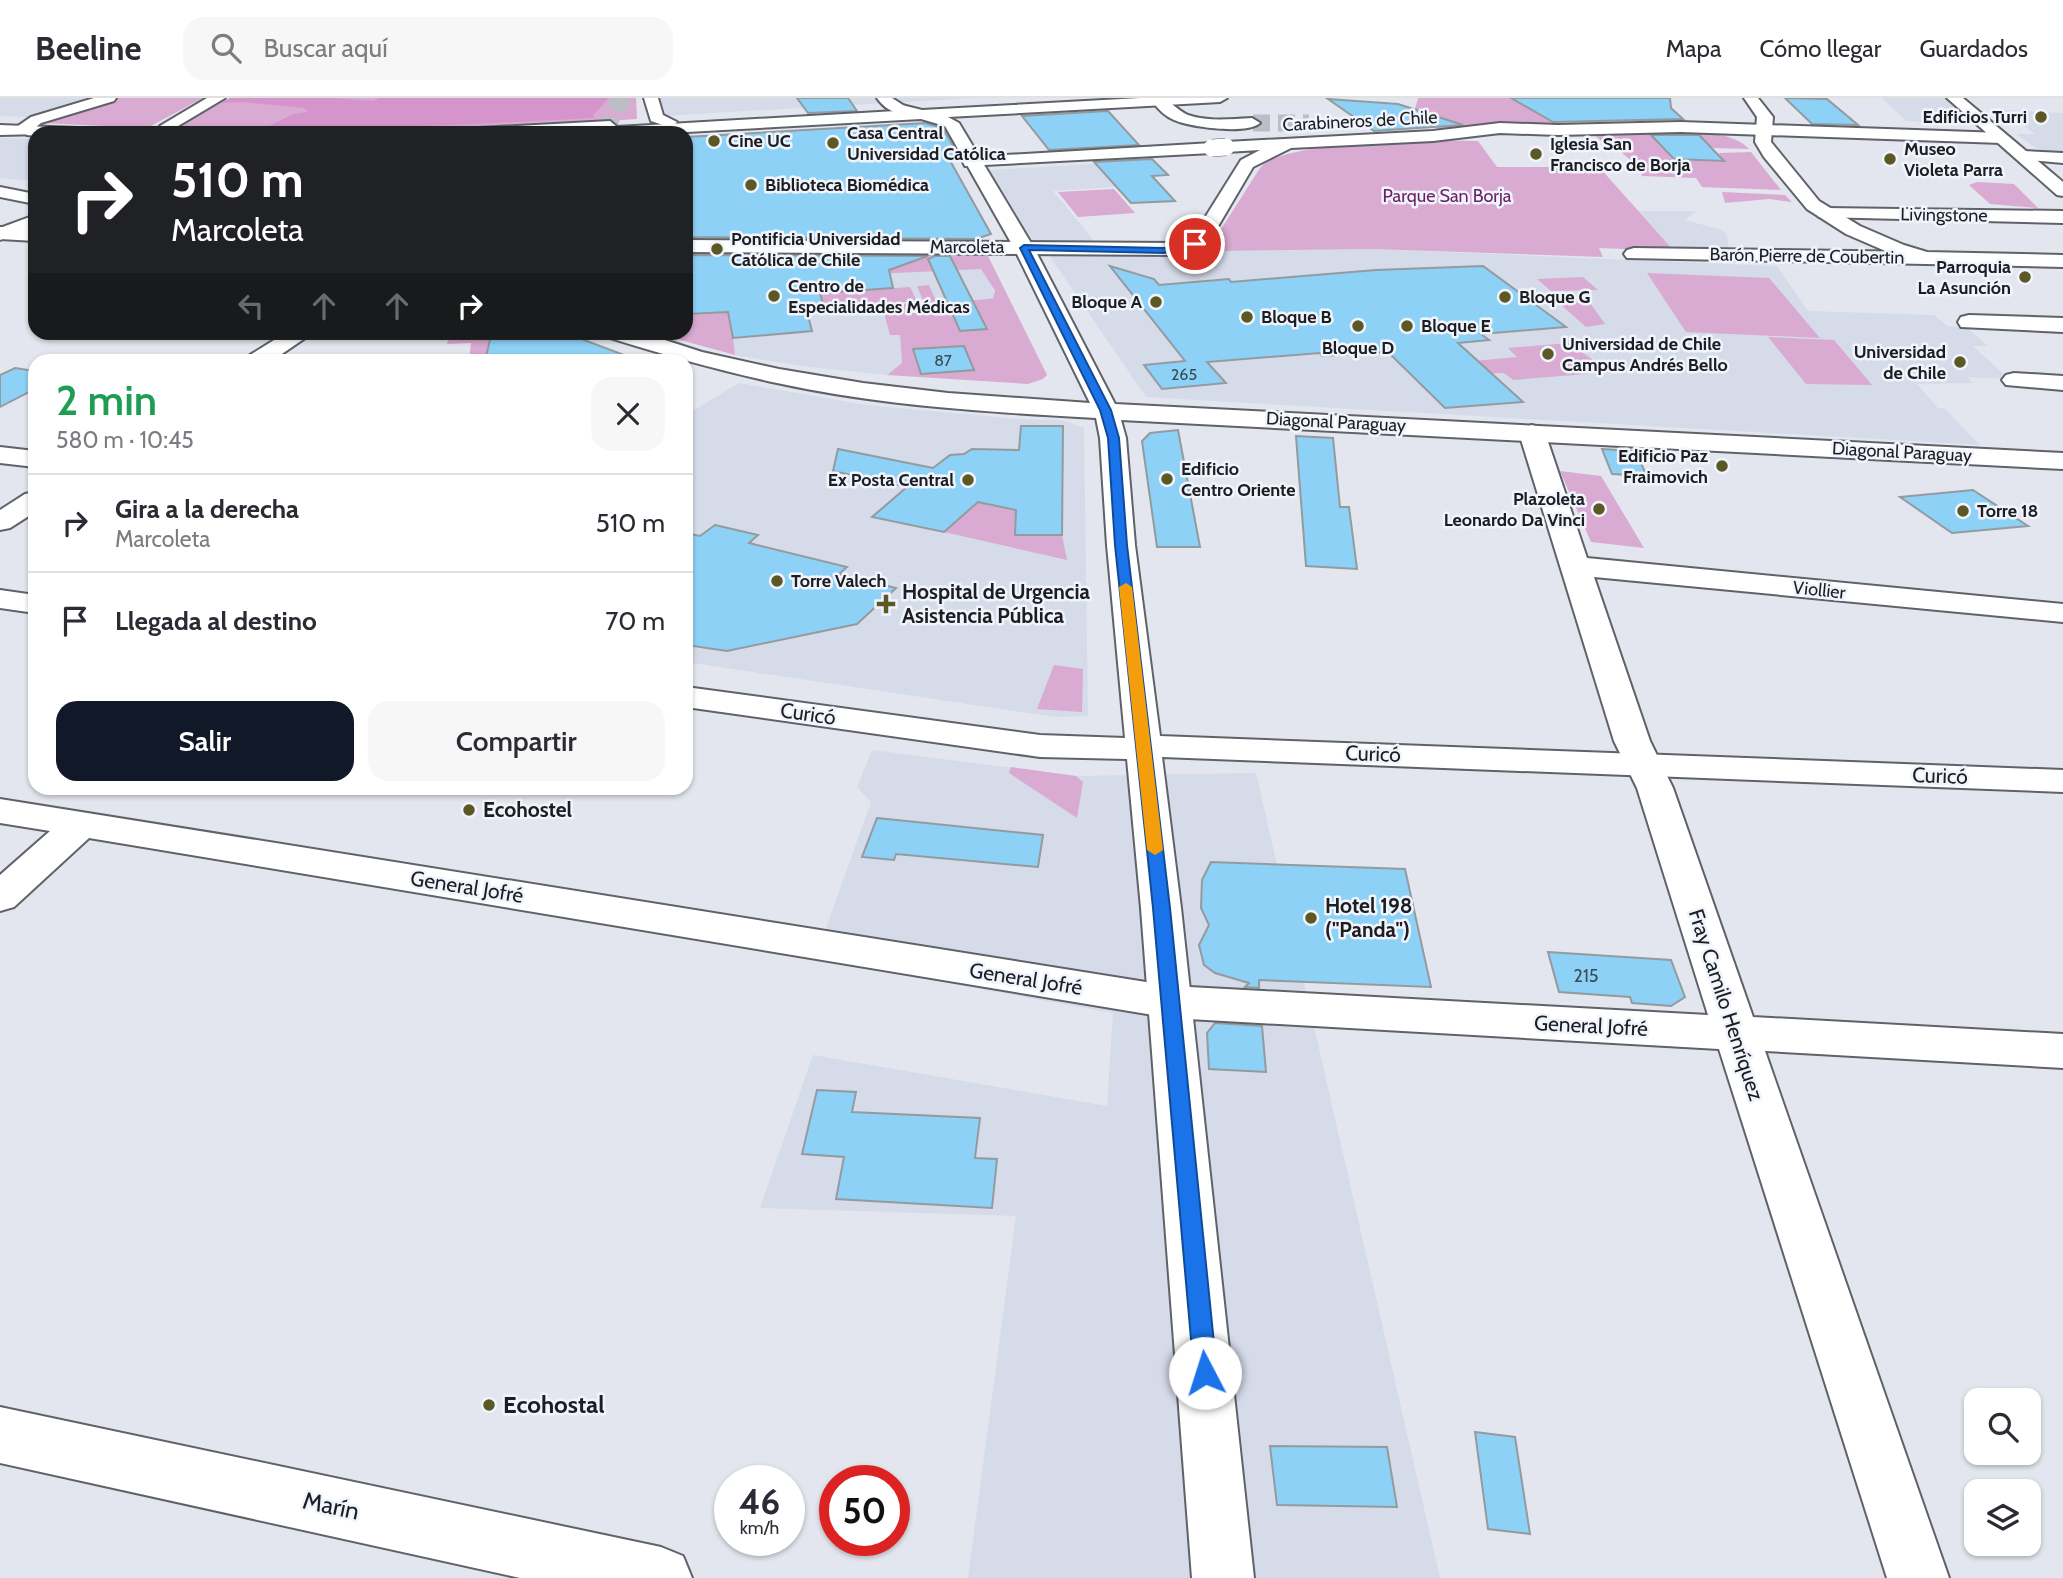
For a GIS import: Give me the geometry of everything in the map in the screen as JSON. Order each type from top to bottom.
[{"type":"main road","points":[[28,128],[26,126],[36,120],[109,98]]},
{"type":"main road","points":[[168,126],[218,98]]},
{"type":"main road","points":[[651,98],[656,118],[669,122]]},
{"type":"main road","points":[[884,98],[890,105],[951,123],[971,162],[1024,248],[1105,410],[1114,438],[1121,545],[1171,1002],[1223,1578]]},
{"type":"main road","points":[[600,126],[1107,98]]},
{"type":"main road","points":[[693,127],[1220,98]]},
{"type":"main road","points":[[1751,98],[1763,113],[1766,148],[1808,199],[1825,213],[1878,241],[1926,258]]},
{"type":"main road","points":[[1954,98],[2060,186]]},
{"type":"main road","points":[[1979,98],[1996,115],[2002,138]]},
{"type":"main road","points":[[1160,102],[1169,112],[1185,119],[1246,123],[1218,130],[1211,138],[1241,171]]},
{"type":"main road","points":[[1941,111],[1971,113]]},
{"type":"main road","points":[[1308,123],[1334,141]]},
{"type":"main road","name":"Carabineros de Chile","points":[[971,162],[1442,136],[1500,128],[1681,127],[2002,138]]},
{"type":"main road","points":[[0,130],[28,134]]},
{"type":"main road","points":[[0,136],[28,135]]},
{"type":"main road","points":[[1241,171],[1261,155],[1299,143]]},
{"type":"main road","points":[[1131,152],[1199,157],[1241,171]]},
{"type":"main road","points":[[2023,156],[2063,158]]},
{"type":"main road","name":"Marcoleta","points":[[693,246],[1164,250],[1187,247],[1203,236],[1241,171]]},
{"type":"main road","points":[[0,192],[28,198]]},
{"type":"main road","name":"Livingstone","points":[[1825,213],[2063,217]]},
{"type":"main road","points":[[1,233],[28,223]]},
{"type":"main road","points":[[1,233],[28,235]]},
{"type":"main road","name":"Barón Pierre de Coubertin","points":[[1634,254],[2063,261]]},
{"type":"main road","points":[[1969,322],[2063,325]]},
{"type":"main road","points":[[268,354],[290,340]]},
{"type":"main road","name":"Diagonal Paraguay","points":[[642,340],[688,354]]},
{"type":"main road","name":"Diagonal Paraguay","points":[[693,355],[725,365],[847,388],[943,399],[2063,461]]},
{"type":"main road","points":[[2014,380],[2063,383]]},
{"type":"main road","name":"Fray Camilo Henríquez","points":[[1532,433],[1632,741],[1645,764],[1918,1578]]},
{"type":"main road","points":[[0,455],[28,458]]},
{"type":"main road","points":[[0,522],[28,504]]},
{"type":"main road","name":"Viollier","points":[[1576,566],[2063,613]]},
{"type":"main road","points":[[0,599],[28,603]]},
{"type":"main road","name":"Curicó","points":[[693,699],[1040,746],[1191,747],[2063,780]]},
{"type":"main road","name":"General Jofré","points":[[0,811],[1171,1002],[2063,1051]]},
{"type":"main road","points":[[0,897],[81,824]]},
{"type":"main road","name":"Marín","points":[[0,1435],[661,1578]]},
{"type":"shaded area","points":[[0,98],[118,98],[48,118],[0,116]]},
{"type":"shaded area","points":[[230,98],[334,98],[373,101],[379,98],[609,98],[593,115],[594,118],[429,126],[269,126],[293,114],[308,112],[304,108],[242,102],[221,103]]},
{"type":"shaded area","points":[[657,98],[974,98],[661,116]]},
{"type":"shaded area","points":[[1882,98],[1949,98],[1980,124],[1906,121]]},
{"type":"shaded area","points":[[2003,110],[2063,113],[2063,157],[2048,156],[2016,134],[2035,134]]},
{"type":"shaded area","name":"Pontificia Universidad Católica de Chile","points":[[928,123],[989,230],[987,232],[992,233],[971,241],[725,239],[723,247],[739,249],[740,255],[801,251],[802,254],[798,255],[802,274],[982,269],[996,295],[988,299],[937,303],[929,285],[917,286],[925,303],[862,314],[884,313],[900,334],[902,363],[887,375],[801,366],[735,355],[730,316],[693,293],[693,251],[712,247],[715,236],[696,235],[693,239],[693,137]]},
{"type":"shaded area","points":[[0,138],[28,139],[28,180],[0,178]]},
{"type":"shaded area","points":[[1111,163],[1131,186],[1053,191],[1096,243],[1035,244],[989,170]]},
{"type":"shaded area","points":[[1638,211],[1697,211],[1685,220],[1722,230],[1727,235],[1729,249],[1674,251]]},
{"type":"shaded area","name":"Universidad de Chile Campus Andrés Bello","points":[[1372,249],[1777,266],[1808,311],[1934,315],[1947,326],[1966,327],[1988,346],[1973,346],[2009,379],[1968,377],[1973,383],[1917,384],[1938,408],[1944,408],[1980,445],[1146,397],[1049,255],[1145,256],[1217,251]]},
{"type":"shaded area","name":"Hospital de Urgencia Asistencia Pública","points":[[739,383],[866,405],[1019,419],[1063,420],[1084,428],[1088,716],[1055,717],[693,663],[693,411]]},
{"type":"shaded area","points":[[872,750],[1076,776],[1256,773],[1440,1578],[968,1578],[1016,1216],[760,1208],[813,1055],[1107,1106],[1113,1013],[815,959],[871,802],[857,787]]},
{"type":"green space","points":[[118,98],[203,98],[151,126],[42,123],[48,118]]},
{"type":"green space","points":[[230,98],[636,98],[637,119],[522,126],[178,126]]},
{"type":"green space","points":[[1418,98],[1511,98],[1559,125],[1492,124],[1439,130],[1415,109]]},
{"type":"green space","points":[[1685,132],[1728,137],[1749,149],[1713,148],[1707,144],[1670,154],[1675,159],[1722,161],[1719,153],[1751,152],[1781,190],[1702,187],[1696,178],[1642,176],[1639,167],[1610,143],[1604,143],[1593,134]]},
{"type":"green space","name":"Parque San Borja","points":[[1435,140],[1478,141],[1497,167],[1599,167],[1674,251],[1599,248],[1603,257],[1372,249],[1217,251],[1211,245],[1260,168],[1273,159],[1292,153],[1342,145]]},
{"type":"green space","points":[[1977,182],[2014,184],[2038,208],[1990,204],[1969,185]]},
{"type":"green space","points":[[1114,189],[1135,213],[1078,217],[1058,192]]},
{"type":"green space","points":[[1722,192],[1785,195],[1792,202],[1769,199],[1725,203]]},
{"type":"green space","points":[[847,252],[987,254],[1047,375],[1028,384],[887,375],[902,363],[900,335],[890,335],[884,313],[862,314],[861,307],[924,303],[917,286],[929,285],[937,303],[993,298],[995,291],[981,269],[873,274],[851,268]]},
{"type":"green space","points":[[1647,273],[1769,278],[1820,338],[1686,332]]},
{"type":"green space","points":[[1583,277],[1598,290],[1551,291],[1537,279]]},
{"type":"green space","points":[[726,279],[735,355],[680,340],[693,340],[693,287]]},
{"type":"green space","points":[[846,280],[851,291],[910,287],[917,301],[772,314]]},
{"type":"green space","points":[[1559,303],[1590,303],[1605,324],[1586,327]]},
{"type":"green space","points":[[1768,337],[1834,340],[1872,385],[1806,384]]},
{"type":"green space","points":[[448,340],[489,340],[486,354],[470,354],[471,343],[447,344]]},
{"type":"green space","points":[[1569,343],[1610,372],[1513,380],[1504,373],[1483,374],[1463,362],[1517,357],[1508,348]]},
{"type":"green space","name":"Plazoleta Leonardo Da Vinci","points":[[1560,471],[1601,476],[1644,548],[1591,542]]},
{"type":"green space","points":[[978,502],[1016,510],[1015,535],[1062,535],[1067,560],[944,532]]},
{"type":"green space","points":[[1054,665],[1083,669],[1082,712],[1037,709]]},
{"type":"green space","points":[[1011,767],[1076,776],[1083,782],[1077,818],[1009,773]]},
{"type":"building","points":[[797,98],[848,98],[857,111],[808,113]]},
{"type":"building","points":[[1511,98],[1670,98],[1671,108],[1683,119],[1553,122]]},
{"type":"building","points":[[1785,98],[1827,99],[1858,125],[1812,124]]},
{"type":"building","points":[[1328,99],[1398,104],[1463,125],[1374,131]]},
{"type":"building","points":[[1108,111],[1139,145],[1049,150],[1022,116]]},
{"type":"building","points":[[925,123],[943,128],[956,151],[956,157],[948,157],[991,234],[976,239],[693,237],[693,137]]},
{"type":"building","points":[[1651,135],[1699,135],[1724,161],[1674,159]]},
{"type":"building","points":[[1152,159],[1168,175],[1152,176],[1175,201],[1131,203],[1094,162]]},
{"type":"building","name":"Centro de Especialidades Médicas","points":[[693,255],[928,256],[889,270],[893,288],[820,293],[825,311],[807,312],[812,331],[733,338],[728,312],[693,314]]},
{"type":"building","points":[[950,256],[987,329],[960,331],[928,259]]},
{"type":"building","points":[[1110,266],[1154,279],[1159,285],[1376,270],[1483,266],[1566,327],[1481,334],[1489,340],[1458,343],[1523,402],[1445,408],[1388,352],[1322,356],[1320,353],[1207,362],[1226,383],[1162,389],[1144,365],[1185,361]]},
{"type":"building","points":[[490,340],[584,340],[621,354],[486,354]]},
{"type":"building","points":[[964,346],[974,370],[921,374],[913,349]]},
{"type":"building","points":[[15,368],[28,370],[28,393],[0,407],[0,375]]},
{"type":"building","name":"Ex Posta Central","points":[[1021,426],[1063,426],[1062,535],[1015,535],[1016,510],[978,502],[944,532],[872,517],[907,487],[833,471],[838,449],[933,468],[950,455],[964,454],[972,449],[1019,450]]},
{"type":"building","points":[[1178,430],[1200,547],[1157,547],[1142,441],[1150,433]]},
{"type":"building","points":[[1296,436],[1333,438],[1340,507],[1349,507],[1357,569],[1306,566]]},
{"type":"building","points":[[1602,449],[1635,451],[1647,476],[1612,474]]},
{"type":"building","name":"Torre 18","points":[[1973,490],[2028,526],[1952,533],[1900,497]]},
{"type":"building","name":"Torre Valech","points":[[715,525],[758,535],[749,543],[847,567],[839,574],[896,588],[857,624],[727,651],[693,646],[693,534],[700,536]]},
{"type":"building","points":[[877,818],[1043,835],[1038,867],[896,854],[894,860],[862,857]]},
{"type":"building","name":"Hotel 198 (\"Panda\")","points":[[1211,862],[1405,869],[1431,987],[1259,980],[1259,988],[1245,987],[1249,983],[1215,973],[1204,965],[1199,945],[1209,925],[1201,908],[1202,880]]},
{"type":"building","points":[[1548,952],[1671,960],[1685,997],[1671,1006],[1632,1003],[1630,997],[1559,992]]},
{"type":"building","points":[[1215,1023],[1262,1026],[1266,1072],[1209,1069],[1207,1033]]},
{"type":"building","points":[[817,1090],[856,1092],[852,1112],[980,1118],[975,1158],[997,1159],[992,1208],[836,1199],[844,1157],[802,1154]]},
{"type":"building","points":[[1475,1432],[1515,1437],[1530,1534],[1488,1529]]},
{"type":"building","points":[[1270,1446],[1387,1447],[1397,1507],[1277,1505]]},
{"type":"tunnel","points":[[609,126],[615,108],[626,98]]},
{"type":"tunnel","points":[[1253,123],[1309,123]]},
{"type":"slow traffic","points":[[1126,587],[1155,850]]},
{"type":"place","name":"Edificios Turri","points":[[2041,117]]},
{"type":"place","name":"Cine UC","points":[[714,141]]},
{"type":"place","name":"Casa Central Universidad Católica","points":[[833,143]]},
{"type":"place","name":"Iglesia San Francisco de Borja","points":[[1536,154]]},
{"type":"place","name":"Museo Violeta Parra","points":[[1890,159]]},
{"type":"place","name":"Biblioteca Biomédica","points":[[751,185]]},
{"type":"place","name":"Pontificia Universidad Católica de Chile","points":[[717,249]]},
{"type":"place","name":"Parroquia La Asunción","points":[[2025,277]]},
{"type":"place","name":"Centro de Especialidades Médicas","points":[[774,296]]},
{"type":"place","name":"Bloque G","points":[[1505,297]]},
{"type":"place","name":"Bloque A","points":[[1156,302]]},
{"type":"place","name":"Bloque B","points":[[1247,317]]},
{"type":"place","name":"Bloque D","points":[[1358,326]]},
{"type":"place","name":"Bloque E","points":[[1407,326]]},
{"type":"place","name":"Universidad de Chile Campus Andrés Bello","points":[[1548,354]]},
{"type":"place","name":"Universidad de Chile","points":[[1960,362]]},
{"type":"place","name":"Edificio Paz Fraimovich","points":[[1722,466]]},
{"type":"place","name":"Edificio Centro Oriente","points":[[1167,479]]},
{"type":"place","name":"Ex Posta Central","points":[[968,480]]},
{"type":"place","name":"Plazoleta Leonardo Da Vinci","points":[[1599,509]]},
{"type":"place","name":"Torre 18","points":[[1963,511]]},
{"type":"place","name":"Torre Valech","points":[[777,581]]},
{"type":"place","name":"Hospital de Urgencia Asistencia Pública","points":[[886,604]]},
{"type":"place","name":"Ecohostel","points":[[469,810]]},
{"type":"place","name":"Hotel 198 (\"Panda\")","points":[[1311,918]]},
{"type":"place","name":"Ecohostal","points":[[489,1405]]},
{"type":"route","points":[[1195,244],[1143,251],[1024,248],[1105,410],[1114,438],[1121,545],[1139,716],[1145,748],[1205,1373]]}]
